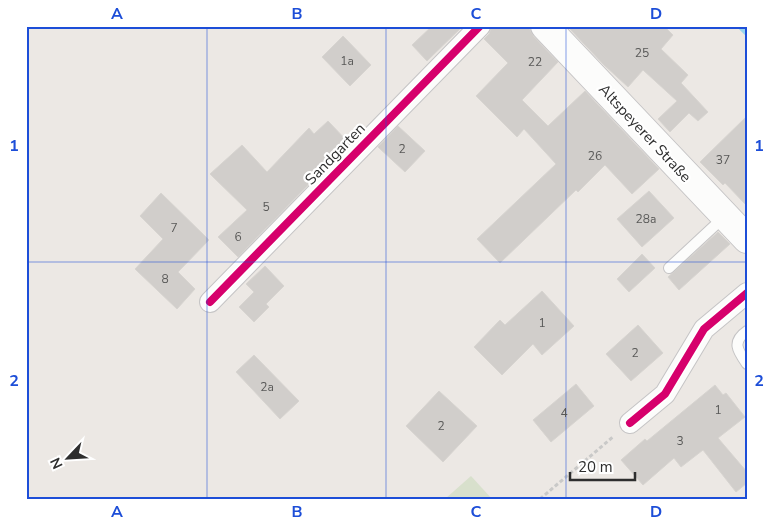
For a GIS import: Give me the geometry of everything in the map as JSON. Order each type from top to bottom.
[{"type":"main road","name":"Altspeyerer Straße","points":[[545,26],[747,239]]},
{"type":"street","name":"Sandgarten","points":[[210,302],[480,26]]},
{"type":"street","points":[[630,422],[665,394],[704,329],[747,293]]},
{"type":"lane","points":[[669,268],[725,216]]},
{"type":"lane","points":[[747,331],[741,335],[737,346],[747,364]]},
{"type":"path","points":[[540,499],[630,422]]},
{"type":"green space","points":[[471,476],[492,499],[445,499]]},
{"type":"building","points":[[432,26],[463,26],[427,61],[412,45]]},
{"type":"building","points":[[492,26],[528,26],[534,37],[558,62],[522,100],[548,126],[585,91],[659,169],[632,194],[605,165],[578,192],[576,190],[500,263],[477,239],[556,164],[524,129],[517,137],[476,96],[508,63],[484,39],[489,34]]},
{"type":"building","points":[[567,26],[664,26],[673,35],[661,49],[688,75],[681,83],[708,112],[698,121],[689,113],[670,132],[658,119],[677,101],[643,70],[628,87]]},
{"type":"building","points":[[343,36],[371,65],[350,86],[322,57]]},
{"type":"building","points":[[747,116],[747,206],[725,183],[723,185],[700,162]]},
{"type":"building","points":[[328,121],[349,143],[238,257],[218,237],[247,210],[210,174],[242,145],[267,172],[309,128],[314,134]]},
{"type":"building","points":[[398,126],[425,151],[405,172],[378,147]]},
{"type":"building","points":[[649,191],[674,218],[642,247],[617,219]]},
{"type":"building","points":[[161,193],[209,240],[178,272],[195,289],[177,309],[135,269],[163,239],[140,216]]},
{"type":"building","points":[[718,232],[730,244],[679,290],[668,277]]},
{"type":"building","points":[[642,254],[655,268],[629,292],[617,279]]},
{"type":"building","points":[[265,266],[284,286],[266,304],[269,307],[254,322],[239,307],[254,292],[246,284]]},
{"type":"building","points":[[542,291],[574,326],[542,355],[533,344],[502,375],[474,347],[500,320],[505,325]]},
{"type":"building","points":[[638,325],[663,353],[631,381],[606,354]]},
{"type":"building","points":[[254,355],[299,401],[280,419],[236,372]]},
{"type":"building","points":[[576,384],[594,406],[551,442],[533,420]]},
{"type":"building","points":[[715,385],[723,395],[726,393],[745,417],[718,438],[747,472],[747,483],[736,492],[703,450],[681,467],[674,458],[643,485],[621,460]]},
{"type":"building","points":[[439,391],[477,426],[443,462],[406,426]]},
{"type":"waterway","points":[[740,26],[747,33]]},
{"type":"cycle path","points":[[210,302],[480,26]]},
{"type":"cycle path","points":[[630,423],[665,394],[704,329],[747,293]]}]
